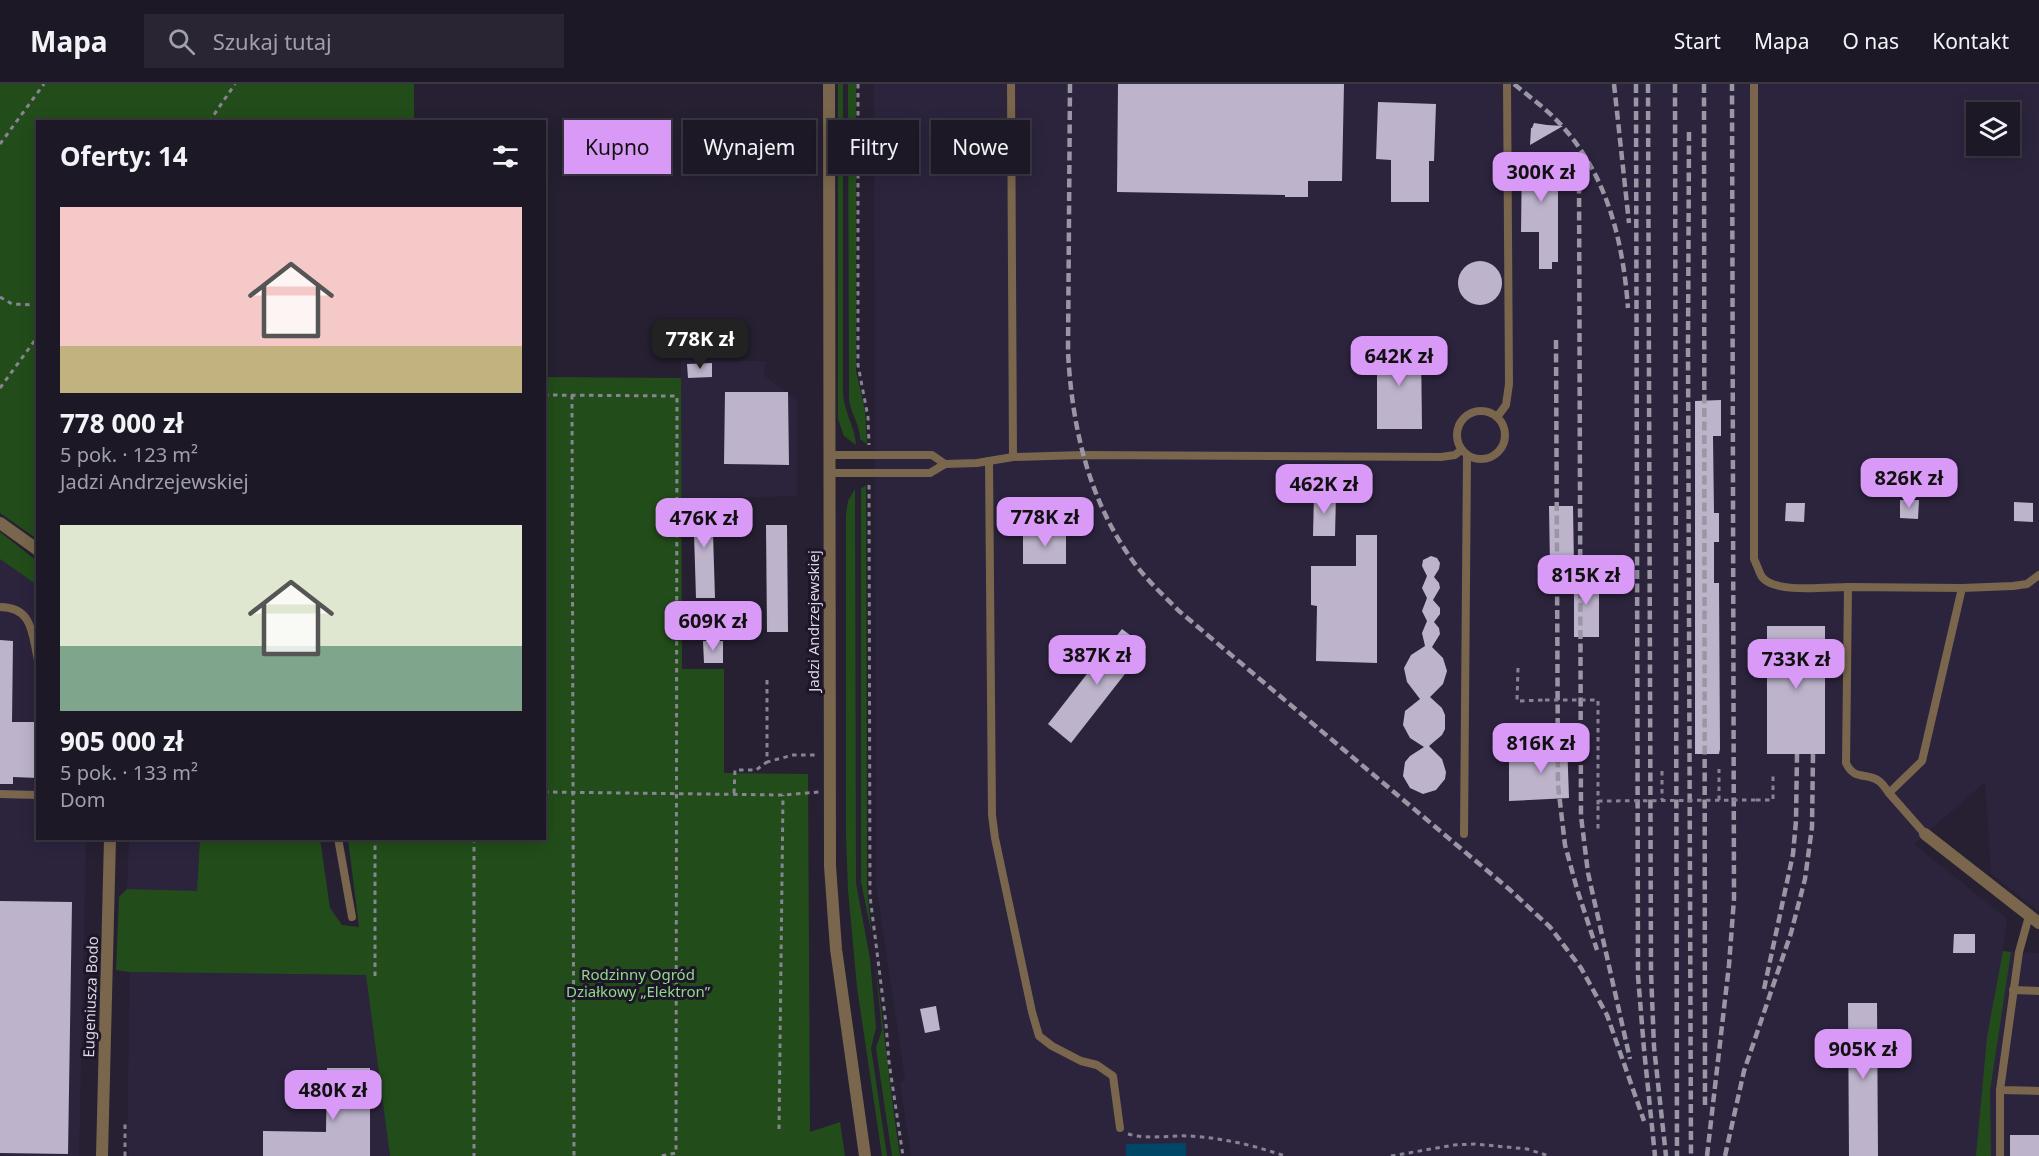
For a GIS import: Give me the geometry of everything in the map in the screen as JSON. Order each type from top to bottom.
[{"type":"street","name":"Jadzi Andrzejewskiej","points":[[829,84],[830,866],[836,949],[865,1156]]},
{"type":"street","points":[[0,523],[36,549]]},
{"type":"street","points":[[1925,834],[2034,920]]},
{"type":"street","name":"Eugeniusza Bodo","points":[[102,1156],[110,840]]},
{"type":"lane","points":[[1011,84],[1013,458]]},
{"type":"lane","points":[[1497,417],[1506,405],[1509,384],[1507,84]]},
{"type":"lane","points":[[1754,84],[1754,559],[1762,576],[1771,584],[1784,587],[1962,588],[2027,584],[2039,575]]},
{"type":"lane","points":[[829,473],[930,473],[945,464],[1083,455],[1441,457],[1464,453],[1483,460],[1497,453],[1504,440],[1502,424],[1491,413],[1475,412],[1461,420],[1456,435],[1464,453],[1464,834]]},
{"type":"lane","points":[[829,455],[932,455],[945,464]]},
{"type":"lane","points":[[989,461],[992,814],[995,838],[1039,1036],[1052,1046],[1081,1061],[1097,1065],[1113,1076],[1120,1128]]},
{"type":"lane","points":[[1848,587],[1846,763],[1849,770],[1855,774],[1880,781],[1925,834]]},
{"type":"lane","points":[[1889,793],[1922,761],[1962,588]]},
{"type":"lane","points":[[0,607],[17,609],[25,615],[36,652]]},
{"type":"lane","points":[[0,794],[36,795]]},
{"type":"lane","points":[[338,840],[352,916]]},
{"type":"lane","points":[[2000,1156],[2000,1090],[2013,990],[2019,952],[2034,920]]},
{"type":"lane","points":[[2013,990],[2039,991]]},
{"type":"lane","points":[[2000,1090],[2039,1091]]},
{"type":"path","points":[[0,144],[44,84]]},
{"type":"path","points":[[210,120],[235,84]]},
{"type":"path","points":[[858,84],[859,373],[868,417],[869,456]]},
{"type":"path","points":[[0,297],[12,304],[36,305]]},
{"type":"path","points":[[0,388],[36,339]]},
{"type":"path","points":[[546,395],[677,396],[676,1153],[661,1156]]},
{"type":"path","points":[[572,395],[574,1156]]},
{"type":"path","points":[[869,472],[870,896],[889,1062],[903,1156]]},
{"type":"path","points":[[1518,668],[1517,701],[1598,700],[1598,829]]},
{"type":"path","points":[[767,680],[767,762]]},
{"type":"path","points":[[734,794],[735,770],[756,770],[767,762],[793,755],[829,755]]},
{"type":"path","points":[[1719,770],[1719,800]]},
{"type":"path","points":[[1662,771],[1662,800]]},
{"type":"path","points":[[1598,801],[1773,800],[1773,772]]},
{"type":"path","points":[[546,792],[783,795],[829,792]]},
{"type":"path","points":[[779,1129],[783,795]]},
{"type":"path","points":[[375,840],[375,976]]},
{"type":"path","points":[[474,840],[474,1156]]},
{"type":"path","points":[[124,1156],[125,1120]]},
{"type":"path","points":[[1120,1128],[1127,1134],[1137,1137],[1186,1136],[1231,1140],[1285,1156]]},
{"type":"path","points":[[1391,1156],[1475,1144],[1527,1149],[1549,1156]]},
{"type":"shaded area","points":[[874,84],[2039,84],[2039,912],[1991,873],[1985,782],[1914,844],[2007,919],[2003,951],[2039,953],[2039,1156],[911,1156],[900,1083],[905,1079],[876,884],[874,174],[919,174],[919,120],[874,120]]},
{"type":"shaded area","points":[[681,360],[765,361],[764,375],[797,401],[797,496],[681,499]]},
{"type":"shaded area","points":[[0,559],[36,584],[36,840],[86,840],[79,1156],[0,1156]]},
{"type":"shaded area","points":[[129,840],[200,840],[197,892],[127,889]]},
{"type":"shaded area","points":[[130,972],[366,975],[390,1156],[129,1156],[127,1145]]},
{"type":"green space","points":[[0,84],[414,84],[414,120],[36,120],[36,538],[0,513]]},
{"type":"green space","points":[[838,84],[843,84],[843,120],[838,120]]},
{"type":"green space","points":[[848,84],[856,84],[856,120],[848,120]]},
{"type":"green space","points":[[838,174],[843,174],[843,395],[856,445],[844,436],[838,419]]},
{"type":"green space","points":[[848,174],[856,174],[856,371],[865,411],[867,444],[860,439],[849,400]]},
{"type":"green space","name":"Rodzinny Ogród Działkowy „Elektron”","points":[[546,377],[681,378],[682,669],[724,669],[724,773],[808,774],[810,1132],[840,1122],[845,1156],[390,1156],[366,975],[116,970],[119,897],[127,889],[197,891],[200,840],[320,840],[330,908],[342,925],[359,927],[348,840],[546,840]]},
{"type":"green space","points":[[866,485],[867,887],[871,931],[861,882],[861,489]]},
{"type":"green space","points":[[855,489],[856,883],[870,959],[876,1028],[871,1048],[887,1156],[882,1156],[857,987],[848,890],[846,515],[848,501]]},
{"type":"green space","points":[[0,532],[36,560],[36,584],[0,559]]},
{"type":"green space","points":[[2003,951],[2011,952],[1990,1091],[1991,1156],[1976,1156],[1987,1037]]},
{"type":"green space","points":[[875,962],[900,1156],[892,1156],[876,1048],[882,1030]]},
{"type":"water","points":[[1186,1143],[1186,1156],[1126,1156],[1126,1144]]},
{"type":"building","points":[[1118,84],[1344,84],[1342,181],[1308,181],[1308,197],[1117,192]]},
{"type":"building","points":[[1378,102],[1436,104],[1434,161],[1429,161],[1429,202],[1391,202],[1391,160],[1376,159]]},
{"type":"building","points":[[1534,123],[1563,126],[1530,145],[1531,128]]},
{"type":"building","points":[[1522,152],[1558,152],[1558,262],[1552,262],[1552,269],[1539,269],[1539,232],[1521,232]]},
{"type":"building","points":[[1480,261],[1495,268],[1502,283],[1495,298],[1480,305],[1465,298],[1458,283],[1465,268]]},
{"type":"building","points":[[704,330],[743,330],[743,347],[704,347]]},
{"type":"building","points":[[1377,345],[1421,346],[1422,429],[1377,429]]},
{"type":"building","points":[[712,363],[712,377],[688,378],[687,364]]},
{"type":"building","points":[[725,392],[788,392],[789,465],[724,464]]},
{"type":"building","points":[[1721,400],[1721,436],[1713,436],[1714,513],[1719,513],[1719,542],[1714,542],[1714,583],[1719,583],[1720,749],[1719,754],[1695,754],[1695,401]]},
{"type":"building","points":[[1314,494],[1336,495],[1335,536],[1313,536]]},
{"type":"building","points":[[712,500],[715,598],[696,598],[693,501]]},
{"type":"building","points":[[1900,500],[1919,500],[1918,519],[1900,518]]},
{"type":"building","points":[[2014,502],[2033,503],[2033,522],[2014,521]]},
{"type":"building","points":[[1786,503],[1805,503],[1804,522],[1785,521]]},
{"type":"building","points":[[1549,506],[1573,506],[1574,567],[1550,566]]},
{"type":"building","points":[[766,525],[787,525],[788,632],[767,632]]},
{"type":"building","points":[[1066,532],[1066,564],[1023,564],[1023,533]]},
{"type":"building","points":[[1356,535],[1377,535],[1377,663],[1316,661],[1317,606],[1311,605],[1311,566],[1356,566]]},
{"type":"building","points":[[1431,556],[1437,558],[1440,563],[1434,577],[1440,588],[1433,600],[1440,608],[1440,614],[1434,622],[1440,634],[1432,647],[1443,658],[1447,671],[1443,684],[1430,697],[1442,708],[1445,715],[1445,729],[1442,735],[1429,746],[1442,759],[1446,772],[1445,779],[1436,790],[1423,794],[1410,788],[1403,776],[1405,762],[1424,747],[1410,738],[1403,725],[1405,711],[1420,699],[1407,682],[1404,668],[1411,655],[1425,646],[1422,633],[1427,621],[1422,611],[1427,598],[1422,588],[1427,576],[1422,566],[1423,560]]},
{"type":"building","points":[[1574,576],[1599,576],[1599,637],[1574,637]]},
{"type":"building","points":[[1767,626],[1825,626],[1825,754],[1767,754]]},
{"type":"building","points":[[1122,629],[1146,647],[1071,743],[1048,724]]},
{"type":"building","points":[[0,640],[13,641],[12,722],[36,722],[36,778],[13,777],[13,784],[0,784]]},
{"type":"building","points":[[703,641],[723,641],[723,663],[704,663]]},
{"type":"building","points":[[1547,741],[1567,741],[1569,798],[1509,801],[1509,759],[1529,759],[1533,754],[1533,745],[1547,745]]},
{"type":"building","points":[[0,901],[72,902],[68,1154],[0,1153]]},
{"type":"building","points":[[1954,934],[1975,934],[1975,953],[1953,953]]},
{"type":"building","points":[[1848,1003],[1877,1003],[1878,1156],[1849,1156]]},
{"type":"building","points":[[936,1006],[940,1030],[925,1033],[920,1009]]},
{"type":"building","points":[[327,1068],[370,1068],[370,1156],[263,1156],[263,1131],[326,1132]]},
{"type":"building","points":[[2010,1135],[2039,1135],[2039,1156],[2010,1156]]},
{"type":"railway","points":[[1070,84],[1068,352],[1070,380],[1086,463],[1095,490],[1119,540],[1140,570],[1179,611],[1509,889],[1550,927],[1581,968],[1607,1015],[1644,1121]]},
{"type":"railway","points":[[1514,84],[1557,120],[1591,167],[1602,189],[1617,235],[1628,308]]},
{"type":"railway","points":[[1614,84],[1629,223]]},
{"type":"railway","points":[[1636,84],[1638,976],[1655,1156]]},
{"type":"railway","points":[[1648,84],[1651,972],[1654,1047],[1666,1156]]},
{"type":"railway","points":[[1675,84],[1677,1156]]},
{"type":"railway","points":[[1704,84],[1705,1105]]},
{"type":"railway","points":[[1707,1156],[1729,965],[1734,899],[1732,84]]},
{"type":"railway","points":[[1689,132],[1691,1156]]},
{"type":"railway","points":[[1579,171],[1581,816],[1588,873],[1630,1059]]},
{"type":"railway","points":[[1556,340],[1558,785],[1565,845],[1597,950]]},
{"type":"railway","points":[[1764,989],[1793,854],[1797,754]]},
{"type":"railway","points":[[1725,1156],[1744,1071],[1791,933],[1805,879],[1812,827],[1813,754]]}]
